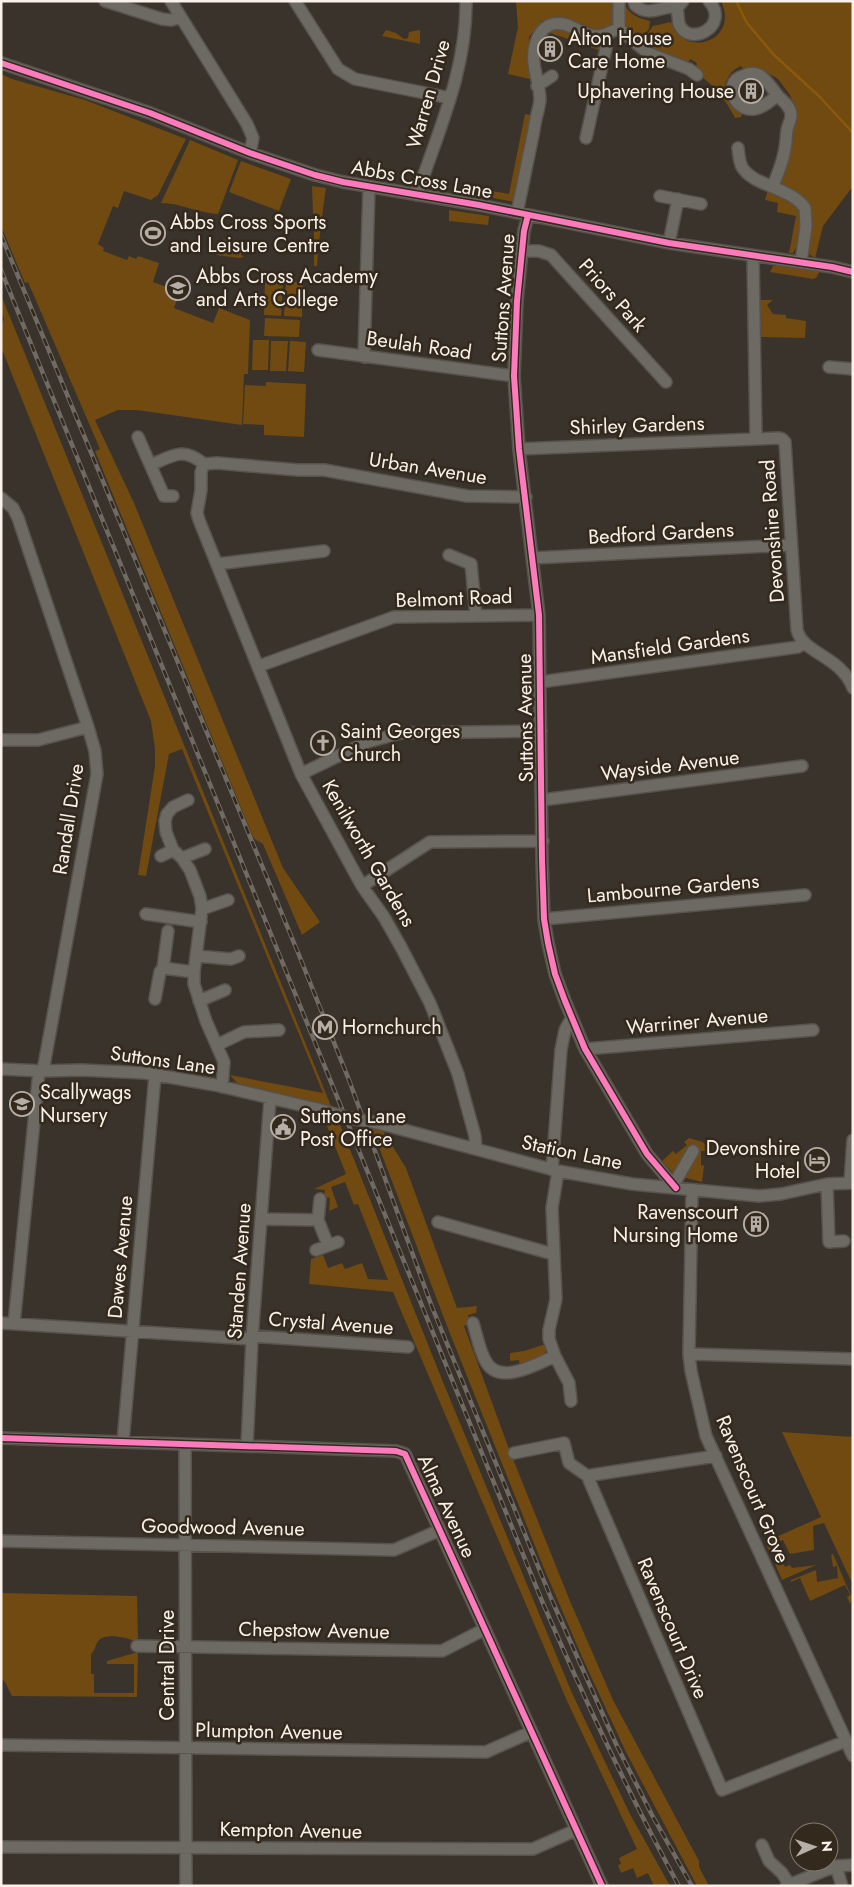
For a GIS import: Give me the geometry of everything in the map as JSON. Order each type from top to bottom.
[{"type":"street","points":[[105,1],[162,19],[171,20],[181,17]]},
{"type":"street","points":[[171,1],[247,124],[253,138],[250,153]]},
{"type":"street","points":[[295,1],[334,64],[343,74],[355,79],[450,98]]},
{"type":"street","name":"Warren Drive","points":[[417,195],[459,70],[465,41],[466,1]]},
{"type":"street","points":[[618,29],[619,1]]},
{"type":"street","points":[[634,1],[638,8],[648,11],[664,9],[676,4],[679,24],[683,29],[692,34],[704,33],[709,30],[715,20],[714,8],[710,1]]},
{"type":"street","name":"Suttons Avenue","points":[[603,36],[593,36],[563,24],[552,24],[543,29],[538,38],[534,48],[534,68],[540,100],[522,214],[524,231],[515,320],[514,376],[519,449],[539,615],[544,920],[555,974],[571,1019],[585,1049],[647,1154],[675,1186]]},
{"type":"street","points":[[586,138],[606,48],[603,36],[611,31],[618,29],[624,32],[648,53],[689,69],[697,75]]},
{"type":"street","name":"Abbs Cross Lane","points":[[1,63],[150,113],[250,153],[312,175],[669,242],[801,262],[853,272]]},
{"type":"street","points":[[537,86],[552,76]]},
{"type":"street","points":[[773,186],[784,153],[791,114],[788,105],[777,95]]},
{"type":"street","points":[[738,148],[740,162],[747,173],[798,199],[805,208],[806,226],[801,262]]},
{"type":"street","points":[[364,356],[369,187]]},
{"type":"street","points":[[660,196],[701,204]]},
{"type":"street","points":[[669,242],[678,200]]},
{"type":"street","name":"Priors Park","points":[[522,251],[539,251],[551,255],[666,382]]},
{"type":"street","name":"Devonshire Road","points":[[753,256],[756,439],[782,438],[785,442],[797,630],[803,642]]},
{"type":"street","name":"Beulah Road","points":[[318,350],[514,376]]},
{"type":"street","points":[[829,367],[853,369]]},
{"type":"street","points":[[138,436],[164,496],[173,496]]},
{"type":"street","name":"Shirley Gardens","points":[[519,449],[756,439]]},
{"type":"street","points":[[151,465],[182,453],[193,455],[204,464]]},
{"type":"street","name":"Urban Avenue","points":[[204,464],[217,462],[234,466],[324,470],[467,496],[526,497]]},
{"type":"street","name":"Kenilworth Gardens","points":[[204,464],[201,469],[202,485],[197,513],[217,564],[301,774],[362,886],[393,933],[430,1003],[458,1074],[476,1136],[476,1149]]},
{"type":"street","name":"Randall Drive","points":[[1,498],[13,508],[18,518],[88,727],[95,751],[97,774],[41,1071],[14,1324]]},
{"type":"street","name":"Bedford Gardens","points":[[533,558],[791,545]]},
{"type":"street","points":[[217,564],[324,551]]},
{"type":"street","points":[[449,555],[471,564],[476,616]]},
{"type":"street","name":"Belmont Road","points":[[259,666],[394,617],[539,615]]},
{"type":"street","points":[[803,642],[836,664],[845,673],[853,688]]},
{"type":"street","name":"Mansfield Gardens","points":[[540,682],[798,647],[803,642]]},
{"type":"street","points":[[1,740],[38,740],[88,727]]},
{"type":"street","points":[[301,774],[361,745],[401,733],[540,730]]},
{"type":"street","name":"Wayside Avenue","points":[[542,800],[802,766]]},
{"type":"street","points":[[188,800],[173,807],[167,814],[165,821],[166,832],[196,883],[202,909],[194,984],[224,1064],[222,1086]]},
{"type":"street","points":[[362,886],[430,842],[543,841]]},
{"type":"street","points":[[161,856],[205,849]]},
{"type":"street","name":"Lambourne Gardens","points":[[544,920],[805,895]]},
{"type":"street","points":[[202,909],[228,900]]},
{"type":"street","points":[[146,914],[201,922]]},
{"type":"street","points":[[155,999],[160,972],[164,968],[168,931]]},
{"type":"street","points":[[196,956],[231,959],[239,956]]},
{"type":"street","points":[[164,968],[194,972]]},
{"type":"street","points":[[199,1001],[225,990]]},
{"type":"street","points":[[571,1019],[565,1030],[561,1050],[552,1208],[556,1299],[549,1330],[551,1347],[569,1383],[571,1401]]},
{"type":"street","points":[[217,1045],[244,1032],[279,1030]]},
{"type":"street","name":"Warriner Avenue","points":[[585,1049],[813,1030]]},
{"type":"street","name":"Suttons Lane","points":[[1,1069],[114,1071],[155,1075],[222,1086],[317,1109]]},
{"type":"street","name":"Dawes Avenue","points":[[123,1442],[155,1075]]},
{"type":"street","name":"Standen Avenue","points":[[247,1446],[252,1337],[270,1099]]},
{"type":"street","name":"Station Lane","points":[[317,1109],[378,1123],[555,1170],[603,1180],[759,1196],[780,1194],[827,1184],[851,1183]]},
{"type":"street","points":[[851,1183],[853,1140]]},
{"type":"street","points":[[675,1186],[693,1151]]},
{"type":"street","points":[[827,1184],[829,1242],[844,1241]]},
{"type":"street","name":"Ravenscourt Grove","points":[[692,1190],[689,1354],[690,1371],[706,1436],[853,1756]]},
{"type":"street","points":[[316,1250],[333,1243],[318,1220],[320,1198]]},
{"type":"street","points":[[261,1219],[318,1220]]},
{"type":"street","points":[[438,1222],[553,1254]]},
{"type":"street","name":"Crystal Avenue","points":[[1,1323],[408,1347]]},
{"type":"street","points":[[473,1323],[485,1361],[498,1371],[517,1372],[555,1356]]},
{"type":"street","points":[[689,1354],[853,1359]]},
{"type":"street","name":"Alma Avenue","points":[[1,1438],[401,1452],[407,1456],[602,1886]]},
{"type":"street","points":[[514,1452],[564,1442],[569,1463],[589,1477],[716,1456]]},
{"type":"street","name":"Central Drive","points":[[185,1444],[186,1886]]},
{"type":"street","name":"Ravenscourt Drive","points":[[589,1477],[722,1790],[846,1741]]},
{"type":"street","name":"Goodwood Avenue","points":[[1,1541],[394,1550],[440,1530]]},
{"type":"street","name":"Chepstow Avenue","points":[[138,1646],[442,1651],[485,1629]]},
{"type":"street","name":"Plumpton Avenue","points":[[1,1745],[486,1752],[531,1732]]},
{"type":"street","name":"Kempton Avenue","points":[[1,1847],[533,1850],[576,1830]]},
{"type":"street","points":[[762,1846],[770,1861],[782,1873],[787,1885],[821,1872]]},
{"type":"street","points":[[839,1866],[853,1865]]},
{"type":"street","points":[[838,1872],[842,1886]]},
{"type":"shaded area","points":[[516,1],[616,1],[616,20],[609,27],[596,31],[562,18],[542,21],[529,37],[530,79],[508,74],[518,27]]},
{"type":"shaded area","points":[[623,1],[634,15],[650,21],[649,29],[638,41],[629,32],[625,23]]},
{"type":"shaded area","points":[[721,1],[853,1],[853,186],[823,226],[815,258],[807,253],[811,209],[783,186],[780,180],[795,109],[790,95],[778,79],[756,68],[744,70],[741,66],[732,72],[724,89],[729,89],[743,111],[741,117],[735,118],[720,94],[699,75],[700,73],[696,67],[697,63],[690,59],[688,63],[676,60],[641,43],[653,26],[671,22],[678,34],[687,40],[698,43],[708,41],[717,35],[723,26],[725,15]]},
{"type":"shaded area","points":[[558,26],[600,41],[602,51],[548,32],[539,68],[538,48],[542,37],[551,29]]},
{"type":"shaded area","points":[[386,30],[396,33],[404,39],[408,38],[409,32],[420,30],[420,44],[382,36]]},
{"type":"shaded area","points":[[1,74],[12,79],[85,100],[186,139],[158,195],[151,200],[124,191],[118,208],[113,206],[98,244],[104,248],[103,251],[127,260],[129,256],[136,259],[138,256],[159,263],[153,282],[180,292],[174,308],[213,323],[219,308],[250,320],[248,374],[244,374],[242,425],[137,410],[118,410],[95,420],[134,503],[283,868],[320,922],[302,935],[263,844],[253,837],[95,451],[100,449],[28,282],[25,283],[1,226]]},
{"type":"shaded area","points":[[525,114],[531,115],[514,202],[469,193],[470,187],[509,194]]},
{"type":"shaded area","points":[[190,140],[238,160],[218,214],[161,203]]},
{"type":"shaded area","points":[[241,161],[291,179],[279,211],[229,192]]},
{"type":"shaded area","points":[[312,186],[326,188],[317,266],[314,266],[314,226],[319,226],[320,215],[313,214]]},
{"type":"shaded area","points":[[768,189],[798,204],[802,216],[798,244],[793,253],[789,253],[796,216],[777,212],[778,203],[765,200]]},
{"type":"shaded area","points":[[449,210],[489,216],[488,225],[449,221]]},
{"type":"shaded area","points":[[223,239],[244,247],[241,255],[244,257],[216,255]]},
{"type":"shaded area","points":[[777,264],[820,271],[816,278],[813,279],[770,272],[773,266]]},
{"type":"shaded area","points":[[265,280],[283,281],[281,316],[264,315]]},
{"type":"shaded area","points":[[286,281],[303,282],[302,317],[284,316]]},
{"type":"shaded area","points":[[1,295],[331,1106],[237,1083],[230,1075],[323,1093],[182,749],[169,754],[146,876],[138,875],[155,766],[155,749],[151,721],[1,347],[1,328],[4,319],[1,311]]},
{"type":"shaded area","points":[[759,300],[773,300],[767,305],[773,314],[786,315],[786,318],[806,321],[805,338],[760,337]]},
{"type":"shaded area","points":[[265,318],[300,320],[299,337],[264,336]]},
{"type":"shaded area","points":[[253,340],[269,340],[268,370],[252,370]]},
{"type":"shaded area","points":[[271,341],[288,341],[286,371],[270,371]]},
{"type":"shaded area","points":[[290,341],[306,342],[304,372],[288,371]]},
{"type":"shaded area","points":[[266,382],[306,384],[304,437],[264,435],[264,425],[243,424],[245,385],[266,386]]},
{"type":"shaded area","points":[[323,1116],[337,1117],[445,1387],[572,1693],[630,1814],[670,1886],[654,1886],[648,1873],[637,1878],[633,1868],[621,1873],[618,1865],[621,1864],[619,1858],[637,1849],[567,1701],[393,1292],[309,1284],[311,1259],[323,1255],[328,1268],[342,1263],[345,1269],[362,1263],[368,1279],[388,1280],[358,1204],[354,1205],[345,1182],[331,1187],[338,1207],[329,1211],[330,1198],[324,1197],[325,1190],[314,1189],[346,1174]]},
{"type":"shaded area","points":[[371,1126],[382,1129],[406,1168],[457,1308],[477,1306],[476,1313],[468,1315],[470,1323],[464,1326],[509,1449],[570,1601],[613,1700],[699,1861],[699,1867],[709,1886],[697,1886],[625,1750],[583,1659],[543,1566],[447,1326]]},
{"type":"shaded area","points":[[689,1138],[703,1142],[710,1151],[701,1151],[701,1165],[704,1166],[702,1182],[675,1175],[662,1161],[673,1151],[676,1154],[687,1145],[684,1142]]},
{"type":"shaded area","points":[[546,1344],[544,1356],[520,1368],[519,1360],[510,1361],[510,1353]]},
{"type":"shaded area","points":[[782,1432],[853,1437],[853,1585],[824,1523],[813,1526],[814,1550],[790,1554],[783,1540],[774,1543],[778,1552],[770,1553],[765,1542],[821,1517]]},
{"type":"shaded area","points":[[833,1554],[852,1598],[850,1604],[847,1597],[850,1595],[845,1585],[810,1601],[800,1578],[791,1582],[791,1580],[816,1570],[817,1582],[838,1578],[837,1566],[833,1567],[831,1555]]},
{"type":"shaded area","points":[[779,1555],[785,1567],[790,1565],[792,1568],[816,1565],[782,1580],[773,1559]]},
{"type":"shaded area","points":[[1,1593],[137,1596],[138,1640],[134,1641],[111,1636],[99,1640],[91,1654],[91,1674],[94,1674],[94,1693],[134,1693],[134,1664],[107,1664],[107,1661],[138,1652],[137,1697],[12,1696],[1,1678]]},
{"type":"waterway","points":[[736,1],[747,23],[774,55],[819,96],[853,133]]},
{"type":"railway","points":[[1,235],[299,955],[349,1080],[432,1307],[551,1598],[616,1744],[652,1815],[692,1886]]},
{"type":"railway","points":[[1,270],[542,1601],[607,1745],[679,1886]]},
{"type":"cycle path","points":[[1,63],[150,113],[250,153],[315,175],[343,182],[479,205],[669,243],[832,267],[853,272]]},
{"type":"cycle path","points":[[528,215],[524,231],[517,301],[514,376],[519,449],[539,615],[544,919],[555,974],[585,1049],[647,1154],[676,1188]]},
{"type":"cycle path","points":[[1,1438],[396,1451],[405,1454],[602,1886]]},
{"type":"place","name":"Alton House Care Home","points":[[550,49]]},
{"type":"place","name":"Uphavering House","points":[[751,91]]},
{"type":"place","name":"Abbs Cross Sports and Leisure Centre","points":[[153,233]]},
{"type":"place","name":"Abbs Cross Academy and Arts College","points":[[178,288]]},
{"type":"place","name":"Saint Georges Church","points":[[323,743]]},
{"type":"place","name":"Hornchurch","points":[[325,1027]]},
{"type":"place","name":"Scallywags Nursery","points":[[22,1104]]},
{"type":"place","name":"Suttons Lane Post Office","points":[[283,1127]]},
{"type":"place","name":"Devonshire Hotel","points":[[817,1160]]},
{"type":"place","name":"Ravenscourt Nursing Home","points":[[756,1224]]}]
